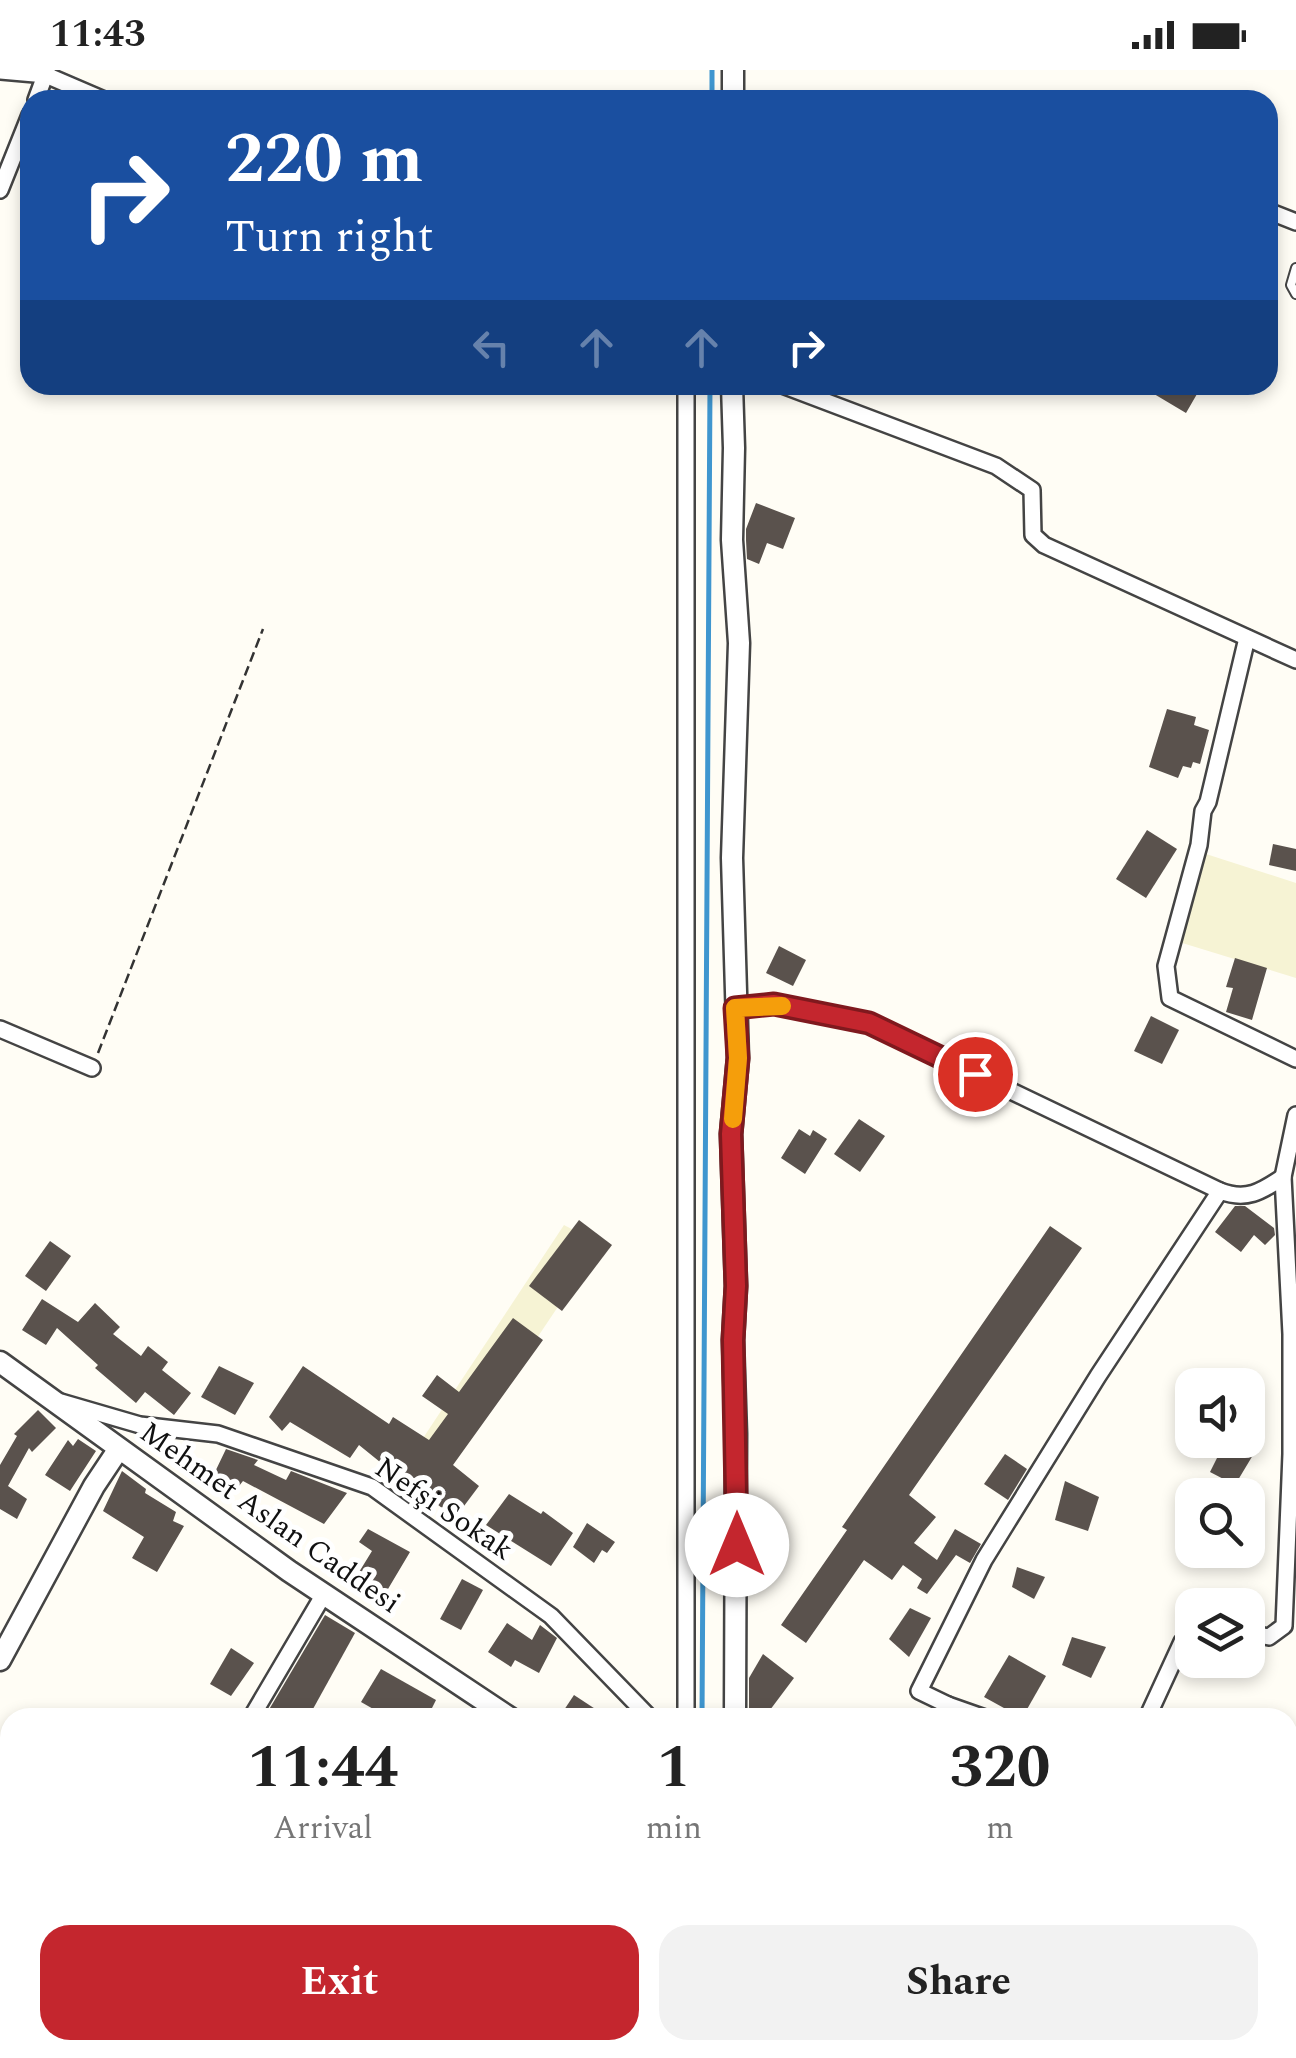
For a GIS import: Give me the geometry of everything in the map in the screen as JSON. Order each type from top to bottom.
[{"type":"street","points":[[0,71],[46,72],[83,90]]},
{"type":"street","points":[[0,190],[20,140]]},
{"type":"street","points":[[686,395],[686,1708]]},
{"type":"street","points":[[732,395],[732,540],[738,644],[732,858],[738,1058],[731,1134],[736,1286],[734,1708]]},
{"type":"street","points":[[808,395],[996,466],[1032,490],[1034,534],[1044,546],[1296,660]]},
{"type":"street","points":[[1247,638],[1166,966],[1170,998],[1296,1059]]},
{"type":"street","points":[[735,1008],[774,1004],[869,1023],[1238,1198],[1266,1188],[1282,1177]]},
{"type":"street","points":[[0,1029],[92,1068]]},
{"type":"street","points":[[1265,1636],[1284,1626],[1292,1334],[1282,1177],[1296,1115]]},
{"type":"street","points":[[939,1708],[918,1690],[984,1560],[1098,1376],[1220,1191]]},
{"type":"street","name":"Mehmet Aslan Caddesi","points":[[0,1362],[324,1594],[495,1708]]},
{"type":"street","name":"Nefşi Sokak","points":[[47,1398],[140,1425],[218,1434],[372,1487],[551,1616],[640,1708]]},
{"type":"street","points":[[0,1660],[94,1486],[118,1450]]},
{"type":"street","points":[[257,1708],[324,1594]]},
{"type":"street","points":[[1152,1708],[1175,1657]]},
{"type":"lane","points":[[1296,268],[1291,284],[1296,294]]},
{"type":"path","points":[[92,1068],[264,628]]},
{"type":"shaded area","points":[[1206,854],[1296,883],[1296,978],[1179,942]]},
{"type":"shaded area","points":[[564,1225],[600,1244],[425,1505],[392,1485]]},
{"type":"building","points":[[1156,395],[1196,395],[1186,413]]},
{"type":"building","points":[[756,503],[795,518],[783,549],[767,543],[759,564],[747,559],[746,540]]},
{"type":"building","points":[[1167,709],[1196,717],[1194,725],[1209,730],[1200,764],[1183,766],[1178,778],[1149,767]]},
{"type":"building","points":[[1147,830],[1177,849],[1146,898],[1116,879]]},
{"type":"building","points":[[1273,844],[1296,849],[1296,871],[1269,865]]},
{"type":"building","points":[[779,946],[806,960],[793,986],[766,973]]},
{"type":"building","points":[[1235,958],[1267,968],[1252,1020],[1226,1012],[1233,988],[1226,987]]},
{"type":"building","points":[[1151,1016],[1179,1030],[1162,1064],[1134,1051]]},
{"type":"building","points":[[859,1119],[885,1136],[860,1172],[834,1154]]},
{"type":"building","points":[[799,1129],[810,1136],[813,1130],[827,1139],[805,1174],[781,1158]]},
{"type":"building","points":[[1235,1206],[1245,1206],[1274,1228],[1275,1235],[1265,1245],[1254,1235],[1241,1252],[1215,1232]]},
{"type":"building","points":[[579,1220],[612,1245],[562,1311],[529,1286]]},
{"type":"building","points":[[1050,1226],[1082,1248],[909,1495],[936,1517],[914,1543],[937,1560],[955,1529],[981,1544],[970,1563],[956,1555],[927,1594],[917,1588],[922,1579],[903,1565],[892,1580],[864,1560],[806,1643],[781,1625],[847,1530],[842,1527]]},
{"type":"building","points":[[50,1241],[71,1256],[46,1291],[25,1276]]},
{"type":"building","points":[[42,1299],[78,1322],[95,1303],[120,1327],[113,1334],[141,1356],[148,1346],[168,1362],[162,1370],[191,1393],[174,1415],[145,1392],[136,1403],[57,1328],[46,1345],[22,1330]]},
{"type":"building","points":[[513,1318],[543,1340],[453,1465],[479,1486],[455,1518],[429,1498],[424,1505],[396,1485],[401,1479],[359,1445],[350,1458],[290,1422],[282,1431],[269,1417],[303,1366],[389,1424],[393,1417],[429,1440],[448,1414],[422,1396],[437,1375],[459,1392]]},
{"type":"building","points":[[219,1366],[254,1383],[235,1415],[201,1397]]},
{"type":"building","points":[[38,1410],[56,1428],[32,1452],[29,1448],[8,1486],[27,1499],[17,1519],[0,1509],[0,1465],[17,1436],[14,1434]]},
{"type":"building","points":[[78,1439],[96,1451],[70,1491],[45,1475],[68,1440],[73,1446]]},
{"type":"building","points":[[226,1449],[258,1460],[254,1465],[286,1480],[291,1471],[347,1493],[324,1524],[243,1481],[239,1486],[214,1474]]},
{"type":"building","points":[[1005,1454],[1027,1469],[1008,1500],[984,1484]]},
{"type":"building","points":[[1217,1458],[1251,1458],[1239,1478],[1222,1478],[1210,1472]]},
{"type":"building","points":[[122,1471],[146,1489],[145,1493],[176,1512],[173,1521],[184,1526],[157,1572],[132,1558],[144,1537],[103,1511]]},
{"type":"building","points":[[1065,1481],[1099,1497],[1088,1531],[1055,1520]]},
{"type":"building","points":[[509,1494],[541,1514],[543,1511],[573,1533],[551,1566],[486,1525]]},
{"type":"building","points":[[587,1523],[615,1542],[607,1553],[602,1550],[594,1563],[573,1547]]},
{"type":"building","points":[[368,1529],[410,1552],[385,1594],[356,1577],[372,1551],[359,1542]]},
{"type":"building","points":[[1017,1567],[1045,1577],[1034,1599],[1012,1587]]},
{"type":"building","points":[[462,1579],[483,1590],[461,1630],[440,1619]]},
{"type":"building","points":[[910,1608],[931,1618],[909,1657],[889,1639]]},
{"type":"building","points":[[325,1615],[355,1633],[314,1708],[270,1708]]},
{"type":"building","points":[[507,1623],[532,1640],[540,1625],[557,1638],[539,1673],[515,1660],[511,1667],[488,1652]]},
{"type":"building","points":[[1072,1637],[1106,1647],[1091,1678],[1062,1665]]},
{"type":"building","points":[[231,1648],[254,1663],[231,1696],[210,1684]]},
{"type":"building","points":[[763,1654],[794,1678],[772,1708],[749,1708],[749,1678]]},
{"type":"building","points":[[1009,1655],[1046,1676],[1028,1708],[1004,1708],[984,1697]]},
{"type":"building","points":[[381,1669],[436,1700],[432,1708],[372,1708],[361,1702]]},
{"type":"building","points":[[574,1695],[594,1708],[565,1708]]},
{"type":"waterway","points":[[712,70],[712,90]]},
{"type":"waterway","points":[[702,1708],[710,395]]},
{"type":"slow traffic","points":[[733,1119],[738,1058],[735,1008],[782,1006]]},
{"type":"route","points":[[737,1545],[731,1134],[738,1058],[735,1008],[774,1004],[869,1023],[975,1074]]}]
